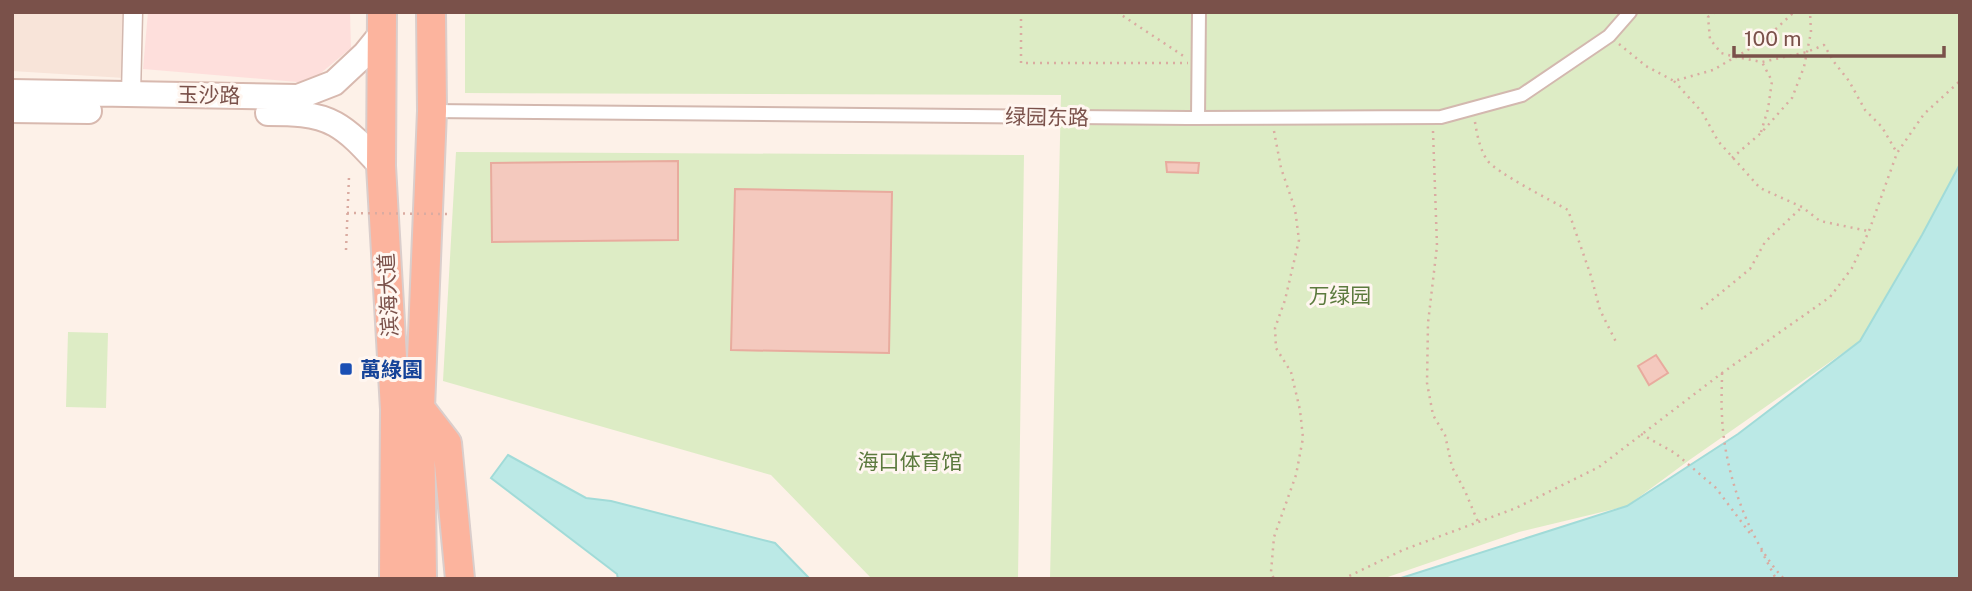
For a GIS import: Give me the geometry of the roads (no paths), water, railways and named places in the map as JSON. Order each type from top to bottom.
[{"type":"highway","name":"滨海大道","points":[[422,579],[420,408],[432,111],[431,12]]},
{"type":"highway","name":"滨海大道","points":[[382,23],[381,166],[394,410],[394,579]]},
{"type":"highway","points":[[420,408],[436,454],[446,579]]},
{"type":"highway","points":[[420,408],[447,443],[460,579]]},
{"type":"main road","name":"玉沙路","points":[[12,92],[298,97],[334,83],[365,54],[382,23]]},
{"type":"main road","name":"玉沙路","points":[[12,110],[297,113],[334,123],[355,139],[381,166]]},
{"type":"street","points":[[131,94],[133,12]]},
{"type":"street","points":[[1198,118],[1199,12]]},
{"type":"street","name":"绿园东路","points":[[432,111],[1198,118],[1441,117],[1522,95],[1609,36],[1630,12]]},
{"type":"water","points":[[1960,164],[1960,579],[1398,579],[1627,506],[1738,434],[1860,341]]},
{"type":"water","points":[[508,455],[586,498],[611,501],[775,543],[810,579],[618,579],[617,574],[491,478]]},
{"type":"place","name":"萬綠園","points":[[346,369]]},
{"type":"park label","name":"万绿园","points":[[1340,295]]},
{"type":"park label","name":"海口体育馆","points":[[910,461]]}]
